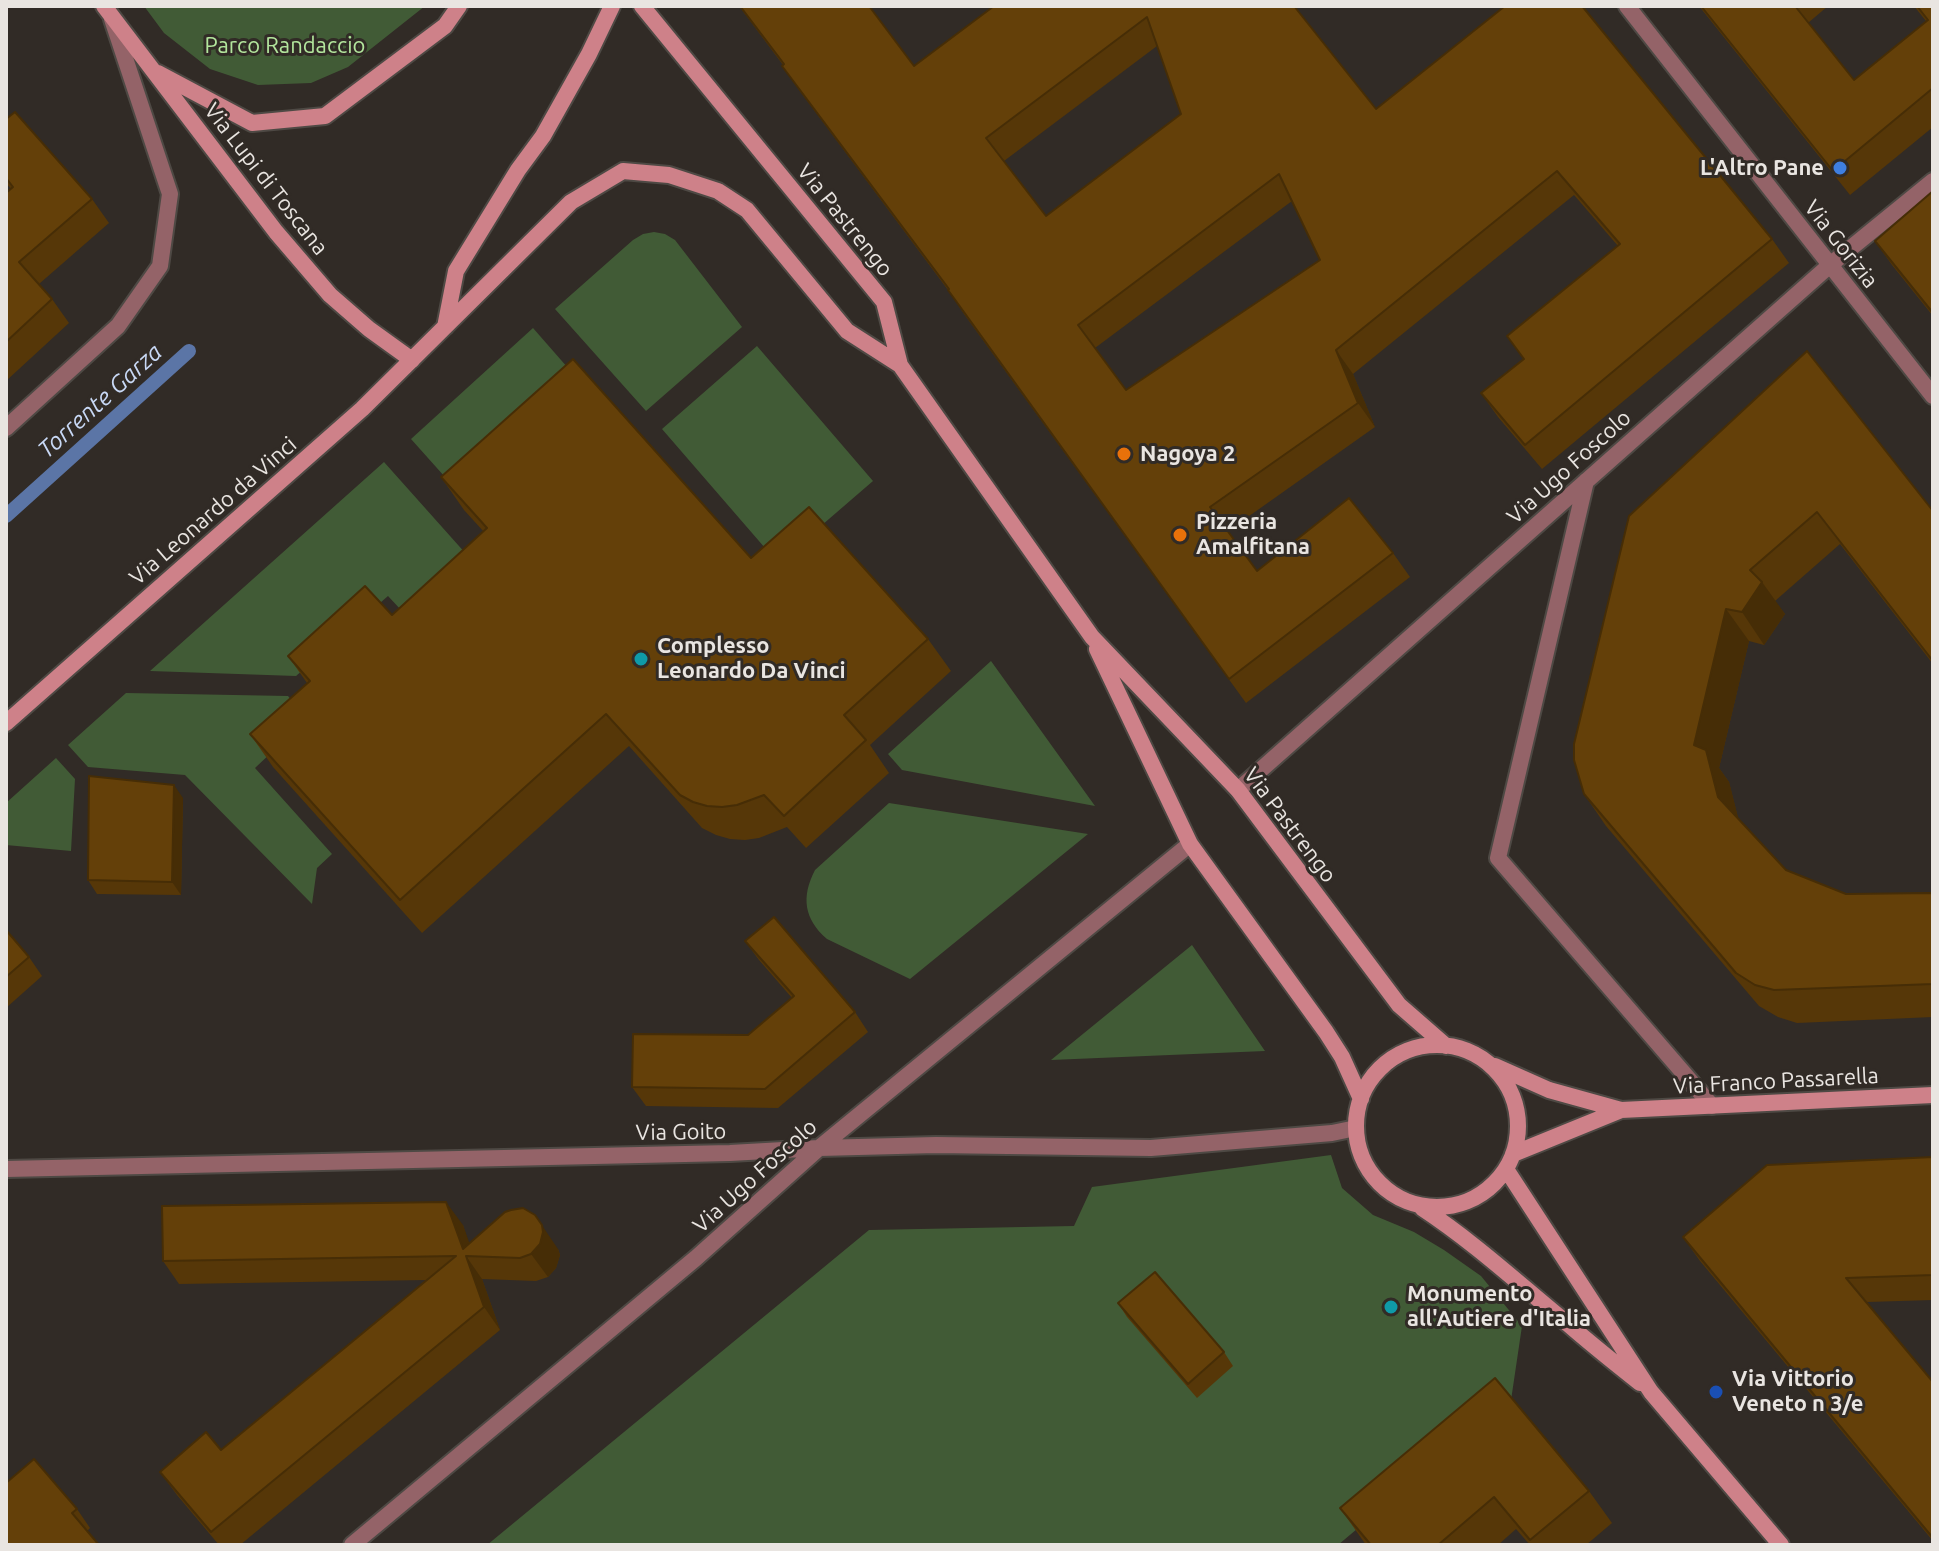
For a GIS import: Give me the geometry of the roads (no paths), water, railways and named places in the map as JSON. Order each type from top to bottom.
[{"type":"street","points":[[153,70],[252,123],[325,116],[445,26],[459,6]]},
{"type":"street","points":[[445,328],[456,271],[518,170],[543,136],[612,6]]},
{"type":"street","name":"Via Pastrengo","points":[[642,6],[884,302],[900,365],[1092,637],[1238,790],[1399,1005],[1446,1046]]},
{"type":"street","name":"Via Gorizia","points":[[1627,6],[1933,396]]},
{"type":"street","points":[[6,428],[118,326],[160,266],[170,194],[107,10]]},
{"type":"street","name":"Via Lupi di Toscana","points":[[107,10],[276,232],[330,295],[369,329],[412,360]]},
{"type":"street","name":"Via Leonardo da Vinci","points":[[6,723],[362,409],[571,202],[623,171],[669,175],[718,191],[747,210],[847,331],[900,365]]},
{"type":"street","name":"Via Ugo Foscolo","points":[[1238,790],[1830,265],[1933,181]]},
{"type":"street","points":[[1586,481],[1498,858],[1712,1106]]},
{"type":"street","name":"Via Pastrengo","points":[[1092,637],[1190,844],[1326,1032],[1342,1057],[1361,1099]]},
{"type":"street","name":"Via Ugo Foscolo","points":[[352,1545],[696,1258],[819,1148],[1190,844]]},
{"type":"street","points":[[1431,1045],[1462,1049],[1489,1064],[1505,1083],[1515,1105],[1518,1122],[1517,1138],[1509,1162],[1483,1193],[1468,1202],[1444,1207],[1418,1205],[1403,1200],[1379,1183],[1363,1158],[1356,1128],[1367,1085],[1388,1062],[1431,1045]]},
{"type":"street","name":"Via Franco Passarella","points":[[1489,1064],[1549,1090],[1621,1110],[1933,1095]]},
{"type":"street","name":"Via Franco Passarella","points":[[1509,1162],[1621,1110]]},
{"type":"street","name":"Via Goito","points":[[6,1169],[730,1153],[936,1145],[1151,1148],[1332,1133],[1356,1128]]},
{"type":"street","points":[[1509,1162],[1651,1392],[1781,1545]]},
{"type":"street","points":[[1418,1205],[1484,1252],[1651,1392]]},
{"type":"waterway","name":"Torrente Garza","points":[[6,516],[189,351]]},
{"type":"place","name":"L'Altro Pane","points":[[1840,168]]},
{"type":"place","name":"Nagoya 2","points":[[1124,454]]},
{"type":"place","name":"Pizzeria Amalfitana","points":[[1180,535]]},
{"type":"place","name":"Complesso Leonardo Da Vinci","points":[[641,659]]},
{"type":"place","name":"Monumento all'Autiere d'Italia","points":[[1391,1307]]},
{"type":"place","name":"Via Vittorio Veneto n 3/e","points":[[1716,1392]]},
{"type":"park label","name":"Parco Randaccio","points":[[285,46]]}]
